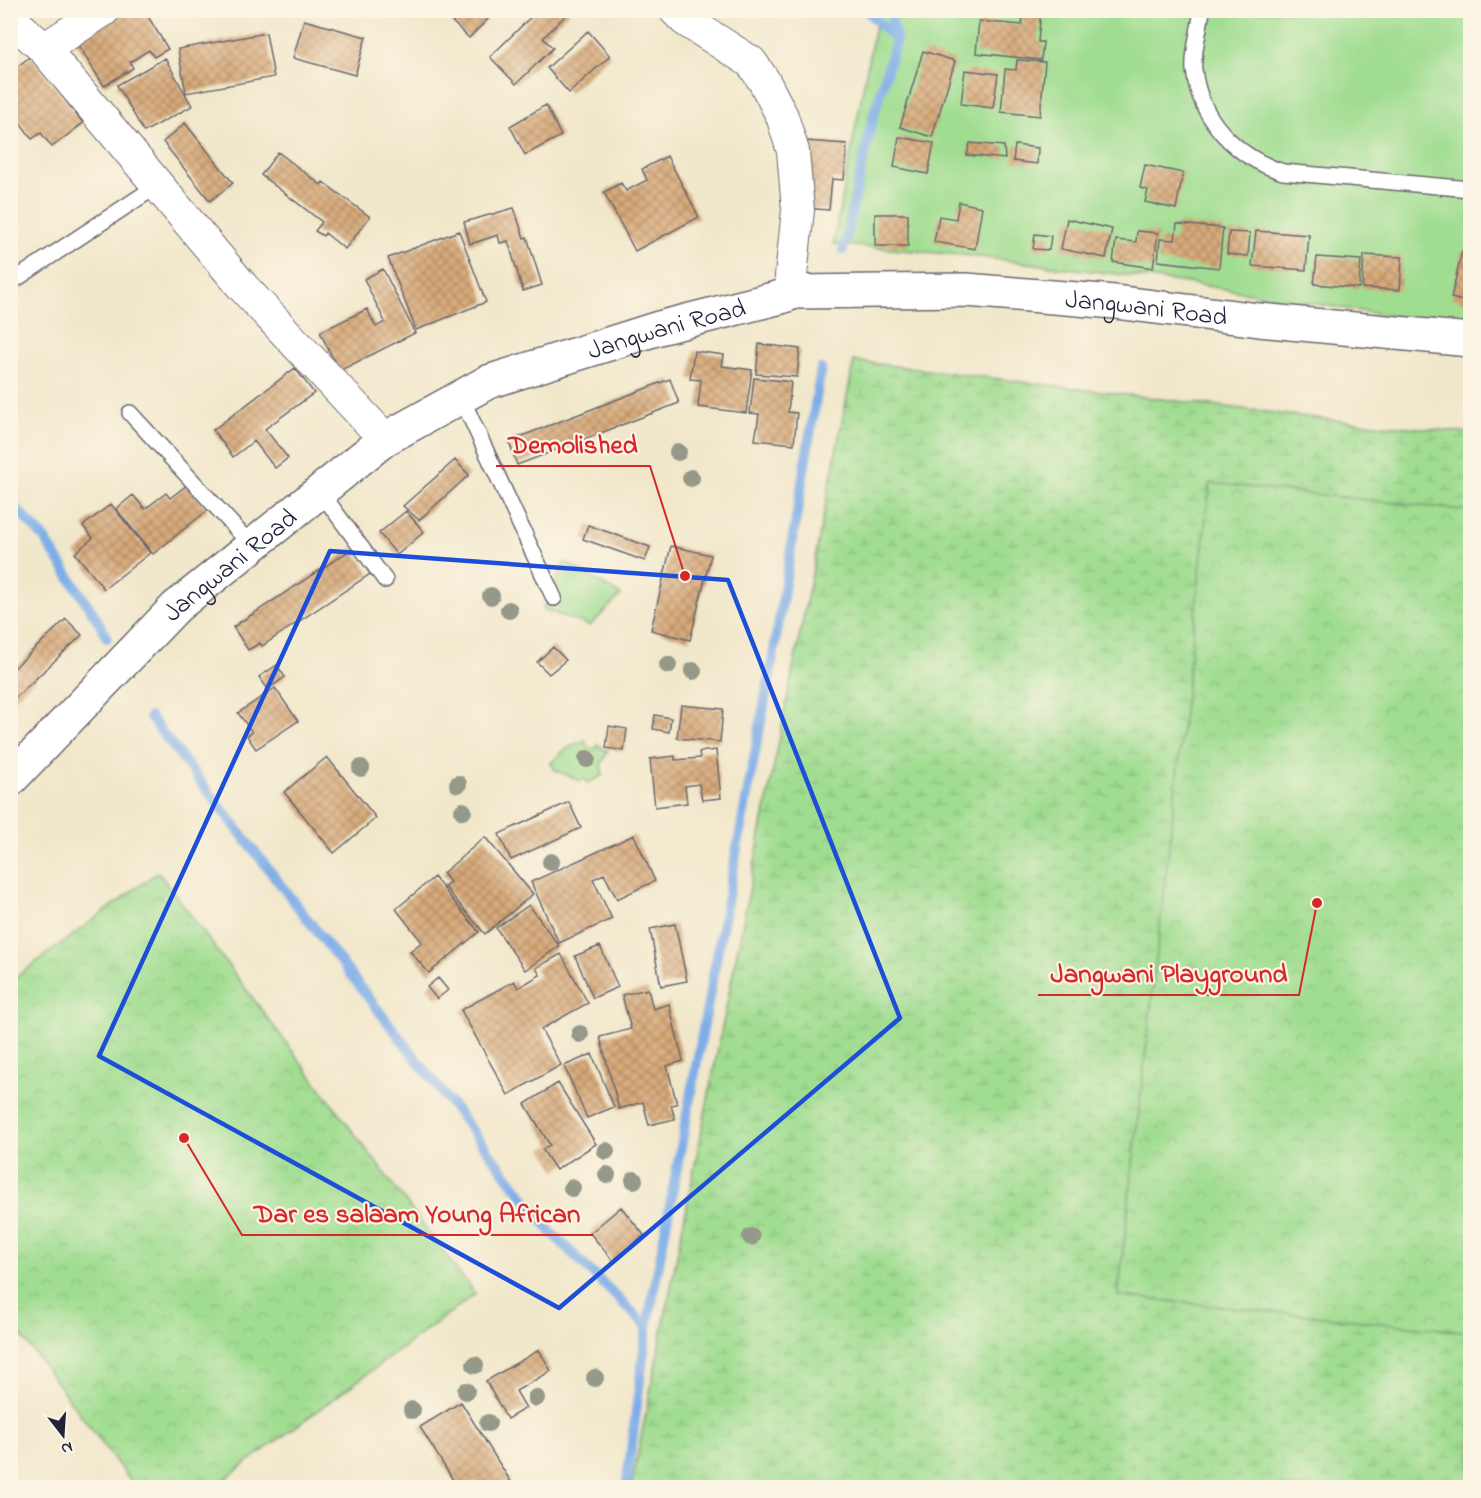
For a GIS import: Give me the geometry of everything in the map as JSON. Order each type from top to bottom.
[{"type":"street","points":[[44,49],[104,10]]},
{"type":"street","points":[[675,10],[685,20],[752,62],[782,116],[793,151],[798,210],[791,276],[795,292]]},
{"type":"street","points":[[10,18],[44,49],[242,286],[385,439]]},
{"type":"street","name":"Jangwani Road","points":[[10,780],[177,607],[385,439],[488,382],[636,335],[795,292],[966,290],[1115,302],[1259,320],[1470,340]]},
{"type":"lane","points":[[1202,10],[1194,68],[1199,93],[1208,116],[1227,139],[1246,155],[1265,166],[1283,172],[1470,189]]},
{"type":"lane","points":[[10,283],[158,185]]},
{"type":"lane","points":[[461,397],[554,598]]},
{"type":"lane","points":[[130,413],[252,546]]},
{"type":"lane","points":[[320,491],[386,580]]},
{"type":"highlighted area","points":[[330,551],[728,580],[900,1018],[559,1308],[99,1056]]},
{"type":"green space","points":[[878,11],[1470,11],[1470,329],[1188,283],[972,256],[833,244]]},
{"type":"green space","points":[[854,361],[1323,419],[1470,433],[1470,1487],[631,1488]]},
{"type":"green space","points":[[1210,483],[1470,511],[1470,1332],[1118,1296]]},
{"type":"green space","points":[[565,562],[621,595],[590,626],[543,609]]},
{"type":"green space","points":[[585,740],[588,748],[594,750],[598,745],[608,751],[601,765],[603,775],[588,783],[585,779],[580,781],[555,770],[551,763],[566,749]]},
{"type":"green space","points":[[158,872],[475,1294],[214,1487],[135,1487],[11,1322],[11,981]]},
{"type":"building","points":[[117,10],[144,10],[168,49],[154,57],[149,50],[130,62],[133,68],[104,86],[73,37]]},
{"type":"building","points":[[440,10],[497,10],[469,38]]},
{"type":"building","points":[[538,10],[571,10],[543,38],[553,48],[516,84],[490,57]]},
{"type":"building","points":[[1024,10],[1041,10],[1038,42],[1043,42],[1041,60],[976,53],[979,21],[1022,25]]},
{"type":"building","points":[[304,20],[366,37],[355,75],[293,58]]},
{"type":"building","points":[[588,31],[610,56],[569,93],[547,68]]},
{"type":"building","points":[[266,33],[274,77],[186,93],[178,49]]},
{"type":"building","points":[[923,51],[955,61],[932,137],[900,127]]},
{"type":"building","points":[[31,56],[83,123],[52,147],[41,133],[32,139],[17,118],[10,123],[10,72]]},
{"type":"building","points":[[165,58],[192,106],[144,132],[117,85]]},
{"type":"building","points":[[1017,60],[1045,62],[1040,116],[1001,112],[1005,69],[1016,70]]},
{"type":"building","points":[[965,70],[998,74],[993,108],[961,104]]},
{"type":"building","points":[[546,105],[561,136],[525,155],[510,126]]},
{"type":"building","points":[[185,123],[233,183],[210,201],[163,142]]},
{"type":"building","points":[[899,137],[934,143],[928,174],[894,167]]},
{"type":"building","points":[[805,141],[847,144],[844,180],[832,179],[829,210],[803,208]]},
{"type":"building","points":[[970,143],[1004,146],[1005,159],[967,155]]},
{"type":"building","points":[[1015,145],[1038,148],[1037,164],[1013,161]]},
{"type":"building","points":[[278,152],[321,185],[323,182],[370,217],[345,249],[325,233],[323,236],[315,231],[322,222],[261,175]]},
{"type":"building","points":[[667,156],[699,217],[635,251],[604,192],[621,183],[626,191],[647,180],[642,169]]},
{"type":"building","points":[[1145,165],[1183,173],[1176,209],[1145,202],[1148,190],[1140,188]]},
{"type":"building","points":[[959,202],[982,207],[975,249],[934,242],[939,216],[956,219]]},
{"type":"building","points":[[514,208],[524,238],[527,237],[542,285],[523,291],[508,241],[500,243],[498,235],[470,244],[464,222]]},
{"type":"building","points":[[875,214],[908,214],[908,246],[875,246]]},
{"type":"building","points":[[1067,219],[1112,229],[1106,258],[1061,249]]},
{"type":"building","points":[[1177,224],[1223,228],[1219,268],[1158,261],[1160,239],[1175,240]]},
{"type":"building","points":[[459,231],[486,302],[416,330],[388,258]]},
{"type":"building","points":[[1137,231],[1158,233],[1153,268],[1113,262],[1116,240],[1136,242]]},
{"type":"building","points":[[1256,231],[1309,235],[1306,270],[1252,266]]},
{"type":"building","points":[[1229,232],[1250,233],[1248,256],[1227,254]]},
{"type":"building","points":[[1035,234],[1051,236],[1049,250],[1033,249]]},
{"type":"building","points":[[1462,251],[1470,253],[1470,303],[1451,298]]},
{"type":"building","points":[[1364,255],[1402,257],[1400,290],[1362,288]]},
{"type":"building","points":[[1317,257],[1361,260],[1359,288],[1314,284]]},
{"type":"building","points":[[383,269],[415,333],[339,371],[320,332],[367,309],[376,327],[385,322],[364,279]]},
{"type":"building","points":[[759,344],[800,349],[797,377],[756,374]]},
{"type":"building","points":[[694,351],[724,355],[722,366],[752,370],[746,413],[698,407],[701,380],[690,379]]},
{"type":"building","points":[[295,368],[314,393],[265,429],[288,458],[275,468],[254,441],[233,457],[213,430]]},
{"type":"building","points":[[754,378],[791,382],[788,412],[797,413],[794,444],[755,440],[759,414],[750,413]]},
{"type":"building","points":[[670,379],[679,403],[517,465],[509,441]]},
{"type":"building","points":[[455,460],[469,475],[419,520],[403,506]]},
{"type":"building","points":[[187,485],[208,510],[153,554],[116,509],[133,495],[145,509],[166,493],[170,498]]},
{"type":"building","points":[[111,504],[150,553],[104,589],[75,553],[93,538],[83,526]]},
{"type":"building","points":[[406,511],[424,532],[397,555],[379,533]]},
{"type":"building","points":[[588,525],[650,547],[645,561],[583,539]]},
{"type":"building","points":[[671,546],[711,555],[690,640],[651,630]]},
{"type":"building","points":[[353,548],[370,574],[262,646],[260,643],[248,650],[233,627]]},
{"type":"building","points":[[66,619],[82,635],[10,703],[10,672]]},
{"type":"building","points":[[553,647],[566,660],[549,674],[537,662]]},
{"type":"building","points":[[277,665],[285,677],[268,689],[259,677]]},
{"type":"building","points":[[275,688],[298,721],[256,749],[247,736],[252,732],[238,713]]},
{"type":"building","points":[[681,705],[723,709],[720,742],[677,738]]},
{"type":"building","points":[[655,715],[671,718],[669,732],[653,729]]},
{"type":"building","points":[[609,726],[627,729],[624,751],[606,748]]},
{"type":"building","points":[[716,750],[721,798],[702,800],[699,784],[685,786],[687,803],[655,807],[650,759],[675,756],[675,760],[700,758],[699,752]]},
{"type":"building","points":[[327,757],[376,818],[334,853],[284,792]]},
{"type":"building","points":[[569,802],[581,828],[511,860],[499,834]]},
{"type":"building","points":[[634,835],[655,881],[617,899],[604,874],[593,879],[612,919],[559,943],[531,882]]},
{"type":"building","points":[[485,837],[533,894],[485,934],[444,886],[450,882],[443,873]]},
{"type":"building","points":[[434,877],[479,932],[429,973],[410,951],[422,942],[396,909]]},
{"type":"building","points":[[529,905],[559,946],[525,970],[496,928]]},
{"type":"building","points":[[675,924],[687,981],[661,986],[650,929]]},
{"type":"building","points":[[600,946],[618,987],[593,998],[575,956]]},
{"type":"building","points":[[561,954],[588,1003],[541,1029],[561,1065],[508,1095],[461,1010],[514,981],[518,988],[540,975],[536,968]]},
{"type":"building","points":[[438,978],[448,990],[437,999],[427,987]]},
{"type":"building","points":[[648,989],[653,1009],[669,1004],[683,1061],[667,1066],[677,1104],[671,1105],[675,1119],[649,1125],[643,1102],[619,1109],[600,1037],[631,1029],[622,995]]},
{"type":"building","points":[[592,1054],[614,1107],[587,1118],[564,1066]]},
{"type":"building","points":[[558,1083],[596,1144],[556,1170],[542,1149],[550,1145],[525,1104]]},
{"type":"building","points":[[621,1207],[644,1235],[613,1261],[590,1233]]},
{"type":"building","points":[[539,1350],[551,1371],[516,1391],[526,1408],[507,1419],[486,1381]]},
{"type":"building","points":[[461,1402],[511,1482],[503,1488],[480,1488],[476,1481],[465,1488],[458,1488],[420,1427]]},
{"type":"waterway","points":[[866,10],[896,40]]},
{"type":"waterway","points":[[843,250],[873,117],[896,40],[890,10]]},
{"type":"waterway","points":[[626,1488],[647,1327],[771,668],[821,369]]},
{"type":"waterway","points":[[10,502],[44,538],[107,638]]},
{"type":"waterway","points":[[150,717],[551,1232],[647,1327]]},
{"type":"place","name":"Demolished","points":[[685,576]]},
{"type":"place","name":"Jangwani Playground","points":[[1317,903]]},
{"type":"place","name":"Dar es salaam Young African","points":[[184,1138]]}]
